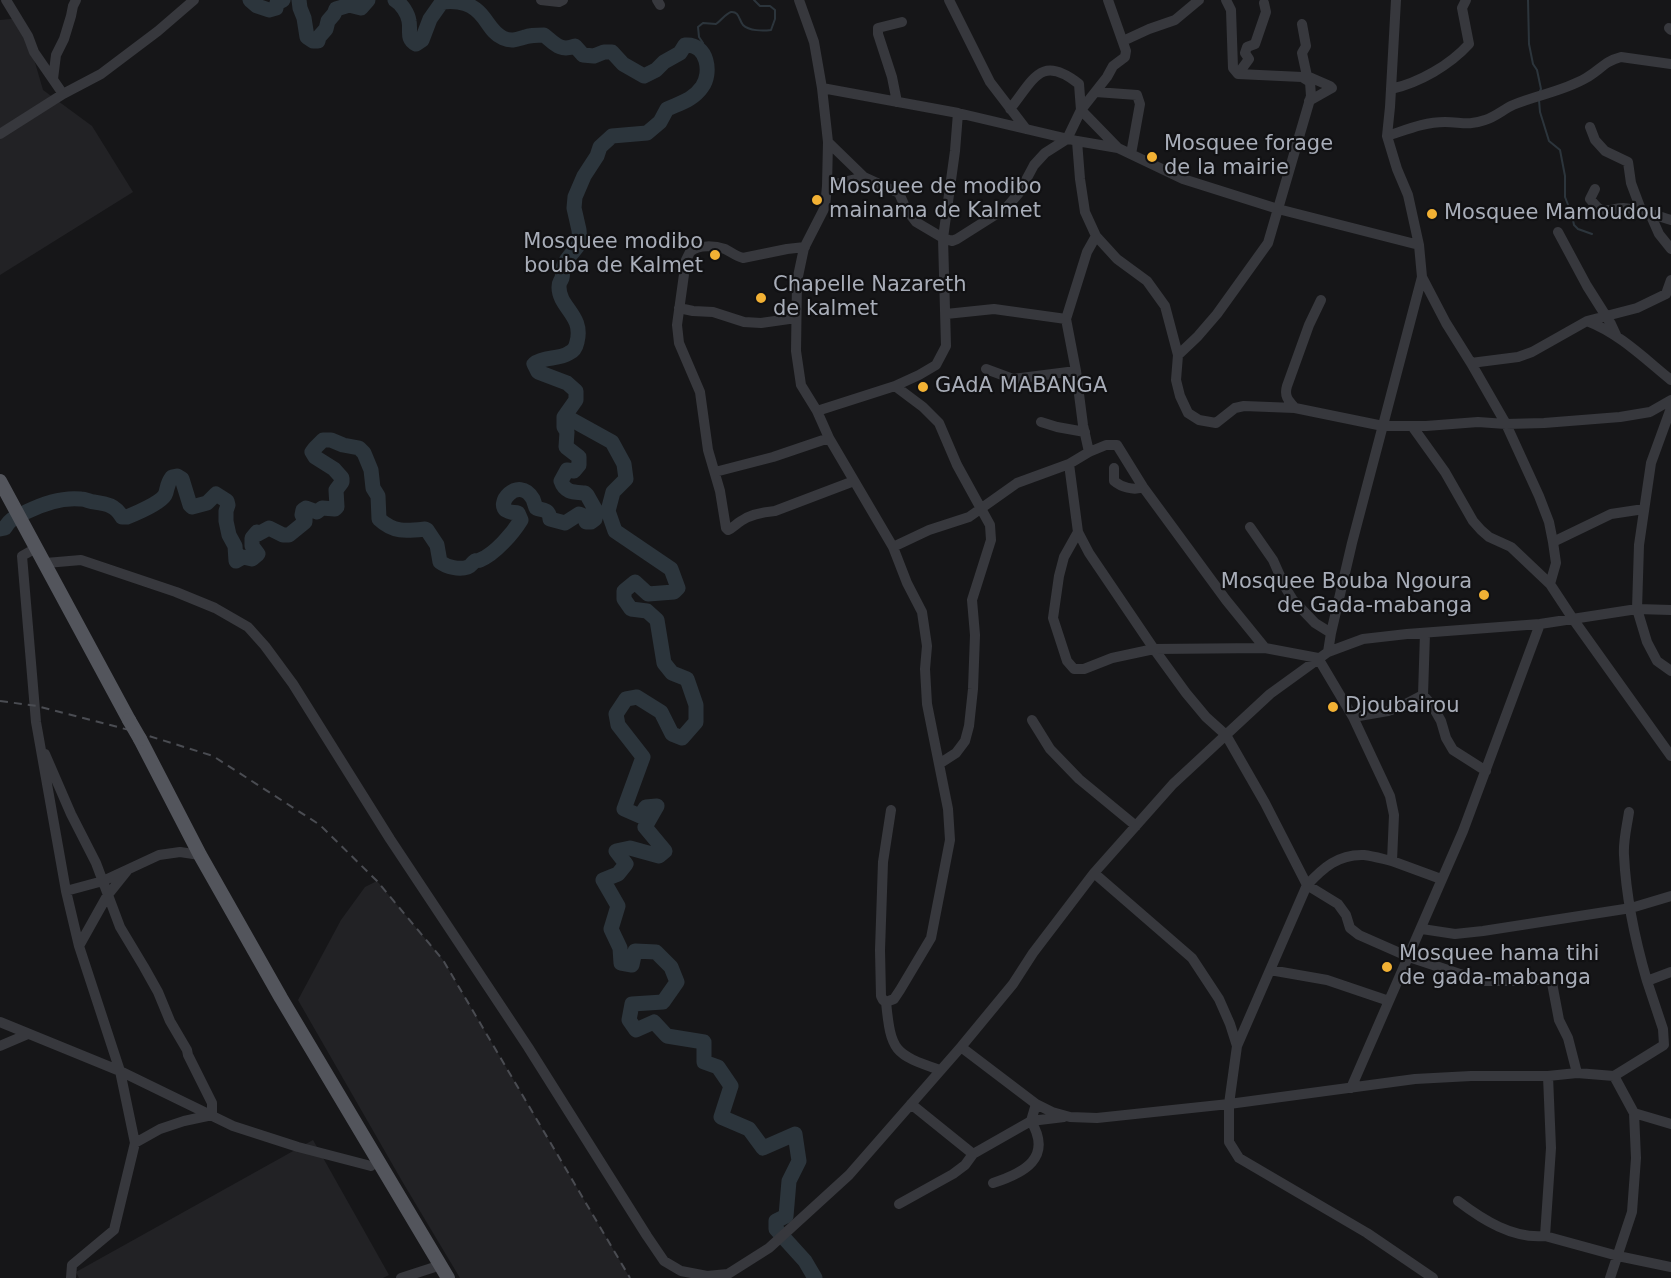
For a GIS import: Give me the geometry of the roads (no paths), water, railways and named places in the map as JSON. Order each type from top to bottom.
[{"type":"main road","points":[[1,483],[46,563],[200,855],[281,998],[448,1278]]},
{"type":"street","points":[[6,0],[28,36],[34,52],[63,94]]},
{"type":"street","points":[[53,80],[56,55],[64,39],[76,0]]},
{"type":"street","points":[[0,134],[63,94],[101,74],[158,31],[194,0]]},
{"type":"street","points":[[541,0],[559,2],[563,0]]},
{"type":"street","points":[[799,0],[814,42],[828,142],[825,207],[805,248],[797,281],[796,351],[801,385],[829,438],[893,547],[907,583],[922,612],[927,646],[924,669],[927,704],[948,809],[950,840],[931,938],[894,999],[886,1002]]},
{"type":"street","points":[[949,0],[990,82],[1026,129]]},
{"type":"street","points":[[1081,110],[1113,66],[1125,57],[1126,51],[1108,0]]},
{"type":"street","points":[[1123,41],[1175,20],[1199,0]]},
{"type":"street","points":[[1178,355],[1217,314],[1268,243],[1311,96],[1310,82],[1302,77],[1238,74],[1233,68],[1231,10],[1226,0]]},
{"type":"street","points":[[1392,861],[1394,815],[1390,796],[1323,655],[1331,633],[1352,543],[1422,277],[1419,245],[1408,195],[1387,136],[1396,0]]},
{"type":"street","points":[[1391,88],[1406,86],[1437,69],[1459,55],[1469,44],[1462,8],[1467,0]]},
{"type":"street","points":[[1238,74],[1249,59],[1245,53],[1247,47],[1255,44],[1266,12],[1264,3]]},
{"type":"street","points":[[897,102],[878,28],[902,22]]},
{"type":"street","points":[[1302,24],[1306,46],[1302,52],[1307,76],[1332,88],[1309,101]]},
{"type":"street","points":[[1387,136],[1425,123],[1467,124],[1487,120],[1510,106],[1587,78],[1609,60],[1615,58],[1671,64]]},
{"type":"street","points":[[1010,109],[1040,73],[1052,69],[1062,72],[1079,84],[1081,110],[1072,140],[1086,212],[1096,236],[1117,258],[1147,281],[1165,306],[1178,355],[1176,380],[1180,396],[1188,412],[1199,420],[1216,423],[1235,408],[1244,406],[1295,408],[1383,426],[1478,422],[1544,423],[1620,417],[1650,412],[1671,400]]},
{"type":"street","points":[[822,88],[958,113],[1072,140],[1118,148],[1183,179],[1278,209],[1419,245]]},
{"type":"street","points":[[1096,92],[1137,95],[1140,104],[1131,153]]},
{"type":"street","points":[[1081,110],[1118,148]]},
{"type":"street","points":[[816,411],[895,386],[936,365],[946,346],[943,238],[958,113]]},
{"type":"street","points":[[1590,127],[1595,140],[1605,151],[1628,162],[1634,192],[1640,207],[1652,216],[1659,234],[1671,249]]},
{"type":"street","points":[[828,142],[864,177],[899,193],[906,209],[916,222],[952,241],[1006,208],[1019,193],[1034,165],[1045,153],[1072,140]]},
{"type":"street","points":[[827,186],[864,177]]},
{"type":"street","points":[[1595,189],[1590,199],[1602,210],[1609,211],[1622,207],[1671,220]]},
{"type":"street","points":[[1558,232],[1617,337]]},
{"type":"street","points":[[1089,452],[1066,319],[1087,252],[1096,236]]},
{"type":"street","points":[[805,248],[787,249],[743,258],[708,246],[690,252],[686,260],[679,308],[677,325],[679,343],[700,392],[708,450],[728,530],[751,515],[775,511],[854,481]]},
{"type":"street","points":[[1422,277],[1446,323],[1506,424],[1539,496],[1549,522],[1556,563],[1550,584]]},
{"type":"street","points":[[1471,363],[1518,357],[1532,352],[1587,321],[1637,308],[1666,294],[1671,280]]},
{"type":"street","points":[[1295,408],[1287,399],[1285,392],[1321,300]]},
{"type":"street","points":[[679,308],[713,312],[744,322],[761,323],[796,318]]},
{"type":"street","points":[[946,314],[994,309],[1066,319]]},
{"type":"street","points":[[1587,321],[1617,337],[1671,380]]},
{"type":"street","points":[[986,369],[1013,379],[1076,371]]},
{"type":"street","points":[[895,386],[923,407],[939,423],[957,465],[990,525],[991,540],[972,600],[973,689],[969,726],[965,741],[956,753],[939,764]]},
{"type":"street","points":[[1671,408],[1651,463],[1639,546],[1637,609],[1647,642],[1657,661],[1671,671]]},
{"type":"street","points":[[1041,422],[1085,432]]},
{"type":"street","points":[[1412,426],[1445,472],[1473,521],[1489,537],[1511,547],[1550,584],[1671,756]]},
{"type":"street","points":[[715,472],[773,458],[829,438]]},
{"type":"street","points":[[893,547],[929,530],[969,517],[1017,483],[1069,464],[1089,452],[1117,445],[1143,487],[1226,600],[1265,648]]},
{"type":"street","points":[[1069,464],[1078,532],[1089,553],[1186,693],[1206,717],[1226,735],[1265,803],[1307,885],[1338,904],[1346,915],[1350,928],[1359,935],[1409,957],[1481,981],[1544,979],[1552,983],[1559,1020],[1568,1038],[1577,1073]]},
{"type":"street","points":[[1114,468],[1114,481],[1117,483],[1136,489],[1143,487]]},
{"type":"street","points":[[1553,542],[1611,514],[1644,509]]},
{"type":"street","points":[[1250,527],[1273,560],[1293,600],[1315,623],[1331,633]]},
{"type":"street","points":[[1078,532],[1064,557],[1053,618],[1067,661],[1074,669],[1084,669],[1112,658],[1154,649],[1265,648],[1323,655]]},
{"type":"street","points":[[34,544],[22,556],[36,722],[48,800],[79,946],[120,1071],[135,1143],[114,1230],[72,1265],[71,1278]]},
{"type":"street","points":[[46,563],[81,560],[176,592],[215,608],[248,627],[266,646],[293,684],[390,839],[528,1047],[664,1261],[681,1271],[707,1276],[729,1276],[769,1248],[849,1175],[961,1047],[1013,984],[1033,953],[1094,873],[1173,784],[1270,694],[1323,655],[1363,639],[1540,624],[1637,609],[1671,610]]},
{"type":"street","points":[[1351,1088],[1463,831],[1540,624]]},
{"type":"street","points":[[1425,633],[1423,695],[1441,721],[1446,738],[1453,750],[1485,771]]},
{"type":"street","points":[[1353,717],[1388,711],[1423,695]]},
{"type":"street","points":[[1032,720],[1050,749],[1079,779],[1136,826]]},
{"type":"street","points":[[39,740],[71,814],[96,863],[120,927],[158,992],[170,1021],[187,1050],[212,1103],[212,1115]]},
{"type":"street","points":[[891,810],[883,862],[881,996],[886,1002],[889,1034],[899,1052],[911,1060],[940,1070]]},
{"type":"street","points":[[899,1204],[953,1174],[965,1165],[973,1154],[1031,1120],[1070,1117],[1098,1118],[1228,1104],[1415,1079],[1548,1076],[1577,1073],[1614,1076],[1668,1042],[1647,981],[1631,908],[1623,853],[1629,812]]},
{"type":"street","points":[[66,891],[103,881],[159,855],[180,852],[200,855]]},
{"type":"street","points":[[1433,1278],[1367,1233],[1239,1158],[1229,1142],[1228,1104],[1237,1046],[1307,885],[1324,867],[1342,858],[1364,855],[1392,861],[1441,879]]},
{"type":"street","points":[[79,946],[107,896],[128,870]]},
{"type":"street","points":[[1094,873],[1192,958],[1219,999],[1237,1046]]},
{"type":"street","points":[[1422,929],[1455,934],[1631,908],[1671,896]]},
{"type":"street","points":[[1270,970],[1327,980],[1389,1001]]},
{"type":"street","points":[[1647,981],[1671,972]]},
{"type":"street","points":[[0,1022],[120,1071],[233,1126],[298,1147],[371,1166]]},
{"type":"street","points":[[0,1046],[28,1034]]},
{"type":"street","points":[[961,1047],[1036,1104],[1070,1117]]},
{"type":"street","points":[[1545,1236],[1551,1148],[1548,1076]]},
{"type":"street","points":[[1610,1278],[1632,1212],[1636,1158],[1634,1113],[1614,1076]]},
{"type":"street","points":[[911,1104],[973,1154]]},
{"type":"street","points":[[993,1183],[1021,1173],[1031,1164],[1039,1150],[1036,1130],[1031,1120],[1036,1104]]},
{"type":"street","points":[[1634,1113],[1671,1124]]},
{"type":"street","points":[[135,1143],[160,1129],[212,1115]]},
{"type":"street","points":[[1458,1201],[1476,1215],[1516,1234],[1545,1236],[1671,1268]]},
{"type":"street","points":[[400,1278],[441,1265]]},
{"type":"waterway","points":[[250,0],[257,6],[269,10],[276,8],[277,3],[283,0]]},
{"type":"waterway","points":[[299,0],[307,37],[313,41],[318,41],[336,9],[349,5],[361,8],[368,0]]},
{"type":"waterway","points":[[0,529],[5,528],[14,518],[32,509],[67,499],[83,499],[107,504],[122,517],[127,517],[148,508],[162,498],[172,477],[177,476],[182,479],[192,507],[207,503],[216,494],[227,501],[226,521],[229,535],[235,546],[236,561],[243,557],[252,559],[258,554],[252,546],[252,538],[257,532],[258,534],[269,528],[283,535],[289,535],[305,522],[302,515],[306,508],[317,512],[322,508],[335,509],[337,507],[336,490],[342,478],[334,469],[315,457],[312,452],[323,440],[359,448],[364,453],[371,470],[373,488],[378,496],[379,519],[395,529],[427,530],[437,545],[440,562],[450,567],[469,567],[475,561],[492,553],[508,537],[521,520],[518,513],[509,512],[503,504],[505,498],[515,490],[527,492],[536,508],[547,512],[550,519],[565,523],[579,514],[584,516],[586,522],[595,519],[596,511],[587,495],[567,490],[561,481],[567,470],[574,471],[579,465],[579,457],[566,447],[567,432],[564,427],[564,417],[576,400],[576,391],[567,383],[538,372],[534,364],[565,355],[571,352],[577,344],[577,325],[563,301],[559,284],[565,262],[580,242],[574,208],[575,197],[600,147],[612,136],[647,133],[660,122],[667,109],[695,95],[702,87],[707,75],[706,60],[699,49],[685,45],[680,53],[644,76],[623,64],[612,52],[594,56],[583,55],[575,46],[561,47],[544,35],[512,40],[503,38],[475,9],[454,2],[442,2],[430,19],[422,40],[416,44],[410,37],[406,12],[395,0]]},
{"type":"waterway","points":[[701,51],[703,43],[699,37],[698,27],[703,23],[716,24],[731,12],[737,14],[743,25],[749,28],[771,30],[775,10],[770,6],[760,6],[754,0]]},
{"type":"waterway","points":[[1528,0],[1529,44],[1533,64],[1537,70],[1540,91]]},
{"type":"waterway","points":[[1539,100],[1540,112],[1549,141],[1560,150],[1565,176],[1565,197],[1574,225],[1592,234]]},
{"type":"waterway","points":[[565,416],[612,442],[624,464],[626,479],[613,492],[608,511],[615,531],[671,569],[678,588],[674,592],[648,594],[635,582],[624,591],[624,599],[631,609],[647,611],[657,620],[664,663],[672,673],[687,679],[696,705],[696,722],[682,738],[672,734],[661,712],[637,697],[626,699],[616,714],[618,725],[643,757],[624,809],[640,816],[646,807],[657,806],[645,827],[665,851],[659,856],[630,848],[616,851],[626,864],[618,874],[603,880],[618,906],[611,929],[620,948],[621,963],[632,965],[635,951],[656,952],[671,967],[677,982],[663,1002],[632,1004],[629,1020],[636,1030],[654,1022],[667,1036],[704,1042],[704,1062],[718,1067],[731,1086],[721,1117],[749,1129],[763,1148],[795,1134],[799,1161],[789,1181],[786,1216],[776,1221],[776,1229],[805,1261],[815,1278]]},
{"type":"railway","points":[[0,701],[37,706],[133,731],[213,756],[320,825],[377,881],[443,960],[630,1278]]},
{"type":"place","name":"Mosquee forage de la mairie","points":[[1152,157]]},
{"type":"place","name":"Mosquee de modibo mainama de Kalmet","points":[[817,200]]},
{"type":"place","name":"Mosquee Mamoudou","points":[[1432,214]]},
{"type":"place","name":"Mosquee modibo bouba de Kalmet","points":[[715,255]]},
{"type":"place","name":"Chapelle Nazareth de kalmet","points":[[761,298]]},
{"type":"place","name":"GAdA MABANGA","points":[[923,387]]},
{"type":"place","name":"Mosquee Bouba Ngoura de Gada-mabanga","points":[[1484,595]]},
{"type":"place","name":"Djoubairou","points":[[1333,707]]},
{"type":"place","name":"Mosquee hama tihi de gada-mabanga","points":[[1387,967]]}]
